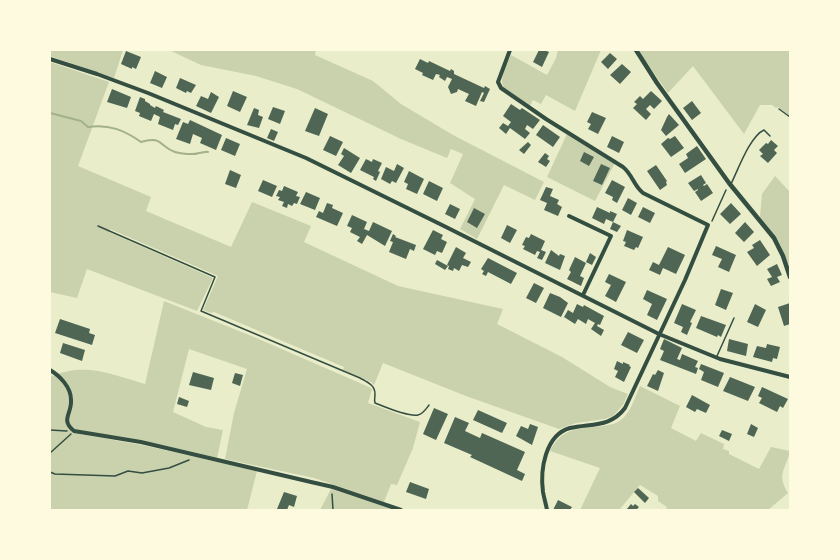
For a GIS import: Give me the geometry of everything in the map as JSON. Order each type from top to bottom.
[{"type":"street","points":[[510,50],[498,82],[501,88],[623,167],[643,193],[708,225],[685,280],[621,414],[608,422],[566,429],[550,442],[545,458],[543,479],[547,510]]},
{"type":"street","points":[[636,50],[730,184],[774,238],[790,277]]},
{"type":"street","points":[[50,59],[148,93],[306,158],[659,334],[716,357],[790,377]]},
{"type":"street","points":[[569,216],[610,236],[582,295]]},
{"type":"street","points":[[50,370],[61,378],[69,392],[71,404],[67,419],[68,426],[74,431],[141,442],[333,487],[401,510]]},
{"type":"lane","points":[[730,184],[760,131],[764,130],[770,135]]},
{"type":"lane","points":[[716,357],[734,318]]},
{"type":"path","points":[[779,109],[790,117]]},
{"type":"path","points":[[708,225],[711,224],[730,184]]},
{"type":"path","points":[[98,226],[215,277],[201,311],[360,378],[371,384],[375,392],[375,403],[418,415],[424,412],[429,405]]},
{"type":"path","points":[[50,430],[74,431]]},
{"type":"path","points":[[50,453],[74,431]]},
{"type":"path","points":[[50,472],[115,476],[128,471],[142,473],[169,468],[202,456]]},
{"type":"path","points":[[333,487],[333,510]]},
{"type":"green space","points":[[50,50],[123,50],[114,78],[50,56]]},
{"type":"green space","points":[[169,50],[316,50],[315,55],[373,81],[401,104],[453,135],[544,182],[535,200],[504,185],[477,239],[460,229],[475,199],[450,183],[463,154],[451,149],[447,158],[401,139],[297,89],[256,76],[201,65]]},
{"type":"green space","points":[[558,50],[601,50],[575,111],[546,95],[541,104],[533,100],[530,106],[512,95],[503,86],[503,75],[511,55],[547,75]]},
{"type":"green space","points":[[639,50],[790,50],[790,116],[778,107],[760,105],[744,134],[693,66],[668,93]]},
{"type":"green space","points":[[50,62],[109,82],[78,166],[151,197],[146,211],[231,247],[252,202],[311,226],[304,242],[398,286],[503,309],[497,324],[562,357],[610,387],[628,394],[623,405],[613,416],[605,419],[576,423],[559,429],[383,363],[374,385],[343,370],[344,367],[214,312],[203,310],[218,276],[110,229],[109,232],[213,278],[197,311],[87,269],[77,298],[50,292]]},
{"type":"green space","points":[[567,134],[615,163],[595,201],[547,177]]},
{"type":"green space","points":[[775,176],[790,192],[790,267],[779,242],[760,217],[762,194]]},
{"type":"green space","points":[[164,301],[369,387],[372,389],[368,403],[420,422],[413,448],[397,485],[391,484],[384,502],[314,478],[225,459],[234,413],[247,369],[189,349],[173,412],[206,427],[223,430],[217,458],[142,440],[79,431],[79,434],[142,445],[257,471],[247,510],[50,510],[50,375],[77,370],[99,371],[145,384]]},
{"type":"green space","points":[[640,386],[680,406],[671,428],[696,441],[701,433],[724,444],[723,449],[729,451],[729,454],[759,469],[771,447],[790,451],[782,476],[788,493],[768,510],[666,510],[667,507],[658,501],[658,496],[640,485],[619,510],[580,510],[600,468],[550,451],[560,437],[566,433],[610,425],[621,420],[630,409]]},
{"type":"green space","points":[[331,489],[395,510],[320,510]]},
{"type":"building","points":[[539,50],[549,52],[542,67],[533,62]]},
{"type":"building","points":[[126,51],[141,57],[136,69],[121,64]]},
{"type":"building","points":[[610,53],[617,59],[608,69],[601,62]]},
{"type":"building","points":[[420,59],[450,71],[451,69],[454,74],[490,89],[484,102],[480,101],[484,93],[482,92],[476,106],[465,101],[469,94],[458,89],[457,92],[451,94],[448,87],[452,79],[447,77],[445,81],[436,74],[433,80],[422,75],[423,73],[415,69]]},
{"type":"building","points":[[622,64],[631,72],[620,84],[610,75]]},
{"type":"building","points":[[155,71],[167,77],[162,88],[150,83]]},
{"type":"building","points":[[180,78],[196,85],[191,93],[176,88]]},
{"type":"building","points":[[112,89],[131,97],[127,108],[107,102]]},
{"type":"building","points":[[233,91],[247,97],[240,112],[227,106]]},
{"type":"building","points":[[651,91],[662,101],[654,109],[650,105],[646,109],[651,114],[646,120],[633,108],[637,104],[634,102],[640,96],[643,99]]},
{"type":"building","points":[[211,92],[219,97],[211,113],[196,106],[201,96],[208,99]]},
{"type":"building","points":[[140,97],[155,108],[156,106],[164,110],[163,112],[181,119],[178,125],[175,124],[173,130],[158,124],[160,117],[154,114],[151,121],[139,116],[140,113],[135,111]]},
{"type":"building","points":[[692,101],[701,113],[692,120],[683,108]]},
{"type":"building","points":[[511,104],[520,110],[522,108],[540,120],[533,129],[527,125],[525,129],[530,133],[525,139],[510,128],[506,134],[499,128],[503,123],[508,126],[511,122],[503,116]]},
{"type":"building","points":[[273,107],[285,111],[280,124],[268,119]]},
{"type":"building","points":[[254,108],[259,110],[258,115],[263,117],[259,128],[247,125]]},
{"type":"building","points":[[315,108],[328,114],[319,136],[305,131]]},
{"type":"building","points":[[592,112],[606,118],[598,134],[588,129],[591,124],[587,122]]},
{"type":"building","points":[[669,114],[679,125],[666,136],[661,130]]},
{"type":"building","points":[[190,120],[222,135],[216,150],[200,143],[202,138],[193,134],[190,144],[176,139],[183,122],[188,124]]},
{"type":"building","points":[[543,125],[560,137],[553,147],[536,135]]},
{"type":"building","points":[[271,129],[278,132],[274,141],[267,138]]},
{"type":"building","points":[[330,136],[343,142],[336,156],[323,150]]},
{"type":"building","points":[[612,136],[624,142],[619,153],[607,147]]},
{"type":"building","points":[[675,136],[684,148],[671,157],[661,144]]},
{"type":"building","points":[[226,138],[240,144],[235,156],[221,150]]},
{"type":"building","points":[[771,140],[778,146],[774,150],[777,153],[768,163],[760,156],[763,154],[759,150]]},
{"type":"building","points":[[528,142],[531,145],[524,154],[519,150]]},
{"type":"building","points":[[697,146],[706,159],[685,173],[679,164],[688,158],[686,154]]},
{"type":"building","points":[[344,148],[360,158],[351,173],[338,165],[344,156],[341,154]]},
{"type":"building","points":[[584,152],[594,157],[589,166],[580,161]]},
{"type":"building","points":[[545,153],[549,156],[547,159],[550,161],[546,167],[538,162]]},
{"type":"building","points":[[366,159],[382,163],[376,181],[374,177],[360,170]]},
{"type":"building","points":[[397,164],[404,168],[396,183],[392,181],[390,184],[381,179],[386,167],[394,171]]},
{"type":"building","points":[[601,164],[610,168],[602,185],[593,181]]},
{"type":"building","points":[[656,165],[667,181],[667,185],[660,190],[647,171]]},
{"type":"building","points":[[230,170],[241,175],[236,188],[225,184]]},
{"type":"building","points":[[409,171],[424,179],[417,194],[406,189],[408,184],[404,182]]},
{"type":"building","points":[[701,175],[706,183],[703,185],[707,184],[713,193],[701,201],[695,192],[698,189],[694,191],[688,183]]},
{"type":"building","points":[[263,180],[277,186],[272,197],[258,191]]},
{"type":"building","points":[[612,180],[625,187],[617,203],[612,200],[613,197],[605,193]]},
{"type":"building","points":[[429,181],[443,188],[437,201],[423,194]]},
{"type":"building","points":[[284,186],[298,192],[296,196],[300,197],[297,204],[294,203],[292,206],[288,204],[287,208],[282,206],[284,202],[278,200],[280,197],[276,196]]},
{"type":"building","points":[[546,187],[553,189],[550,196],[559,200],[557,204],[562,207],[558,216],[544,210],[547,203],[540,200]]},
{"type":"building","points":[[306,192],[320,198],[315,210],[300,204]]},
{"type":"building","points":[[628,198],[637,203],[631,215],[622,210]]},
{"type":"building","points":[[327,203],[343,213],[337,226],[316,217],[319,211],[323,213]]},
{"type":"building","points":[[731,203],[741,214],[730,224],[720,214]]},
{"type":"building","points":[[450,204],[460,209],[455,219],[445,214]]},
{"type":"building","points":[[597,207],[617,214],[613,222],[606,219],[604,224],[592,218]]},
{"type":"building","points":[[643,207],[655,213],[650,223],[638,217]]},
{"type":"building","points":[[474,208],[485,214],[477,228],[467,222]]},
{"type":"building","points":[[352,215],[367,222],[364,229],[369,231],[373,222],[392,231],[385,246],[367,235],[362,244],[357,241],[360,237],[350,232],[352,228],[347,226]]},
{"type":"building","points":[[613,222],[621,226],[617,232],[610,229]]},
{"type":"building","points":[[745,222],[754,232],[744,242],[735,233]]},
{"type":"building","points":[[507,225],[517,230],[510,243],[501,238]]},
{"type":"building","points":[[433,230],[443,235],[441,239],[447,242],[442,253],[437,251],[435,255],[423,249]]},
{"type":"building","points":[[627,230],[643,237],[638,248],[634,250],[624,246],[626,242],[623,241]]},
{"type":"building","points":[[393,234],[395,237],[416,245],[414,251],[410,249],[406,259],[389,252]]},
{"type":"building","points":[[531,234],[545,241],[541,250],[546,252],[542,260],[537,258],[540,252],[537,251],[535,255],[523,249],[525,246],[522,245],[526,237],[529,238]]},
{"type":"building","points":[[760,240],[770,255],[757,266],[747,252],[754,248],[752,245]]},
{"type":"building","points":[[716,246],[736,255],[729,272],[718,267],[722,259],[712,255]]},
{"type":"building","points":[[456,247],[466,253],[463,258],[471,262],[468,267],[462,265],[459,271],[454,268],[453,271],[448,269],[447,265]]},
{"type":"building","points":[[668,247],[685,255],[676,274],[663,268],[660,275],[649,270],[653,262],[659,265]]},
{"type":"building","points":[[551,250],[559,256],[560,254],[565,256],[560,270],[545,263]]},
{"type":"building","points":[[590,253],[596,257],[592,265],[586,262]]},
{"type":"building","points":[[575,257],[586,263],[580,276],[584,278],[581,286],[567,279]]},
{"type":"building","points":[[488,258],[517,273],[511,284],[488,272],[486,276],[482,274],[484,271],[481,269]]},
{"type":"building","points":[[437,260],[448,266],[445,270],[435,264]]},
{"type":"building","points":[[777,264],[782,275],[777,277],[780,282],[771,286],[767,279],[772,277],[767,269]]},
{"type":"building","points":[[609,274],[626,282],[616,302],[605,296],[611,285],[605,282]]},
{"type":"building","points":[[534,283],[544,288],[536,303],[526,298]]},
{"type":"building","points":[[721,289],[733,293],[726,310],[715,305]]},
{"type":"building","points":[[647,290],[667,299],[657,320],[647,315],[652,304],[643,299]]},
{"type":"building","points":[[550,293],[568,303],[561,317],[543,308]]},
{"type":"building","points":[[790,303],[790,324],[784,326],[778,307]]},
{"type":"building","points":[[577,304],[583,307],[584,305],[604,316],[600,325],[597,326],[604,330],[601,336],[591,329],[595,323],[588,319],[586,324],[578,319],[575,324],[564,317],[568,310],[573,313]]},
{"type":"building","points":[[682,304],[696,310],[687,335],[681,332],[683,327],[674,323]]},
{"type":"building","points":[[755,304],[766,310],[758,327],[747,322]]},
{"type":"building","points":[[701,316],[726,325],[721,337],[696,328]]},
{"type":"building","points":[[60,319],[90,329],[89,333],[95,335],[92,345],[55,333]]},
{"type":"building","points":[[628,332],[644,340],[637,353],[621,345]]},
{"type":"building","points":[[664,339],[682,348],[677,359],[680,360],[682,354],[698,361],[695,367],[698,368],[696,374],[660,360],[664,351],[660,349]]},
{"type":"building","points":[[729,339],[748,344],[746,356],[727,351]]},
{"type":"building","points":[[63,343],[85,350],[82,361],[60,353]]},
{"type":"building","points":[[767,344],[780,347],[777,359],[773,358],[772,362],[753,357],[757,346],[766,348]]},
{"type":"building","points":[[617,361],[631,367],[624,382],[615,377],[618,371],[614,369]]},
{"type":"building","points":[[701,364],[724,373],[718,387],[701,380],[704,372],[699,369]]},
{"type":"building","points":[[658,370],[664,373],[658,391],[647,386],[653,374],[655,375]]},
{"type":"building","points":[[193,372],[214,378],[211,390],[189,385]]},
{"type":"building","points":[[235,373],[243,375],[240,386],[232,383]]},
{"type":"building","points":[[730,377],[755,387],[748,401],[723,391]]},
{"type":"building","points":[[762,387],[788,399],[783,408],[780,406],[777,412],[759,403],[762,398],[758,396]]},
{"type":"building","points":[[692,395],[710,405],[706,413],[697,409],[695,412],[686,407]]},
{"type":"building","points":[[179,397],[189,401],[187,407],[177,404]]},
{"type":"building","points":[[434,408],[448,414],[436,440],[423,434]]},
{"type":"building","points":[[478,410],[507,423],[502,433],[473,420]]},
{"type":"building","points":[[455,417],[469,423],[465,431],[480,438],[482,433],[525,452],[517,470],[525,474],[522,481],[444,443]]},
{"type":"building","points":[[530,424],[538,427],[532,445],[516,436],[521,426],[528,429]]},
{"type":"building","points":[[751,424],[758,428],[754,437],[747,434]]},
{"type":"building","points":[[722,430],[732,434],[729,441],[719,436]]},
{"type":"building","points":[[410,482],[429,489],[426,499],[406,492]]},
{"type":"building","points":[[638,488],[649,498],[645,503],[634,492]]},
{"type":"building","points":[[284,492],[297,496],[294,507],[289,505],[287,510],[277,509]]},
{"type":"building","points":[[558,500],[572,507],[570,510],[553,510]]},
{"type":"building","points":[[631,504],[639,507],[637,509],[639,510],[626,510]]},
{"type":"waterway","points":[[50,113],[81,121],[88,127],[103,126],[116,129],[141,142],[157,141],[178,153],[208,152]]}]
